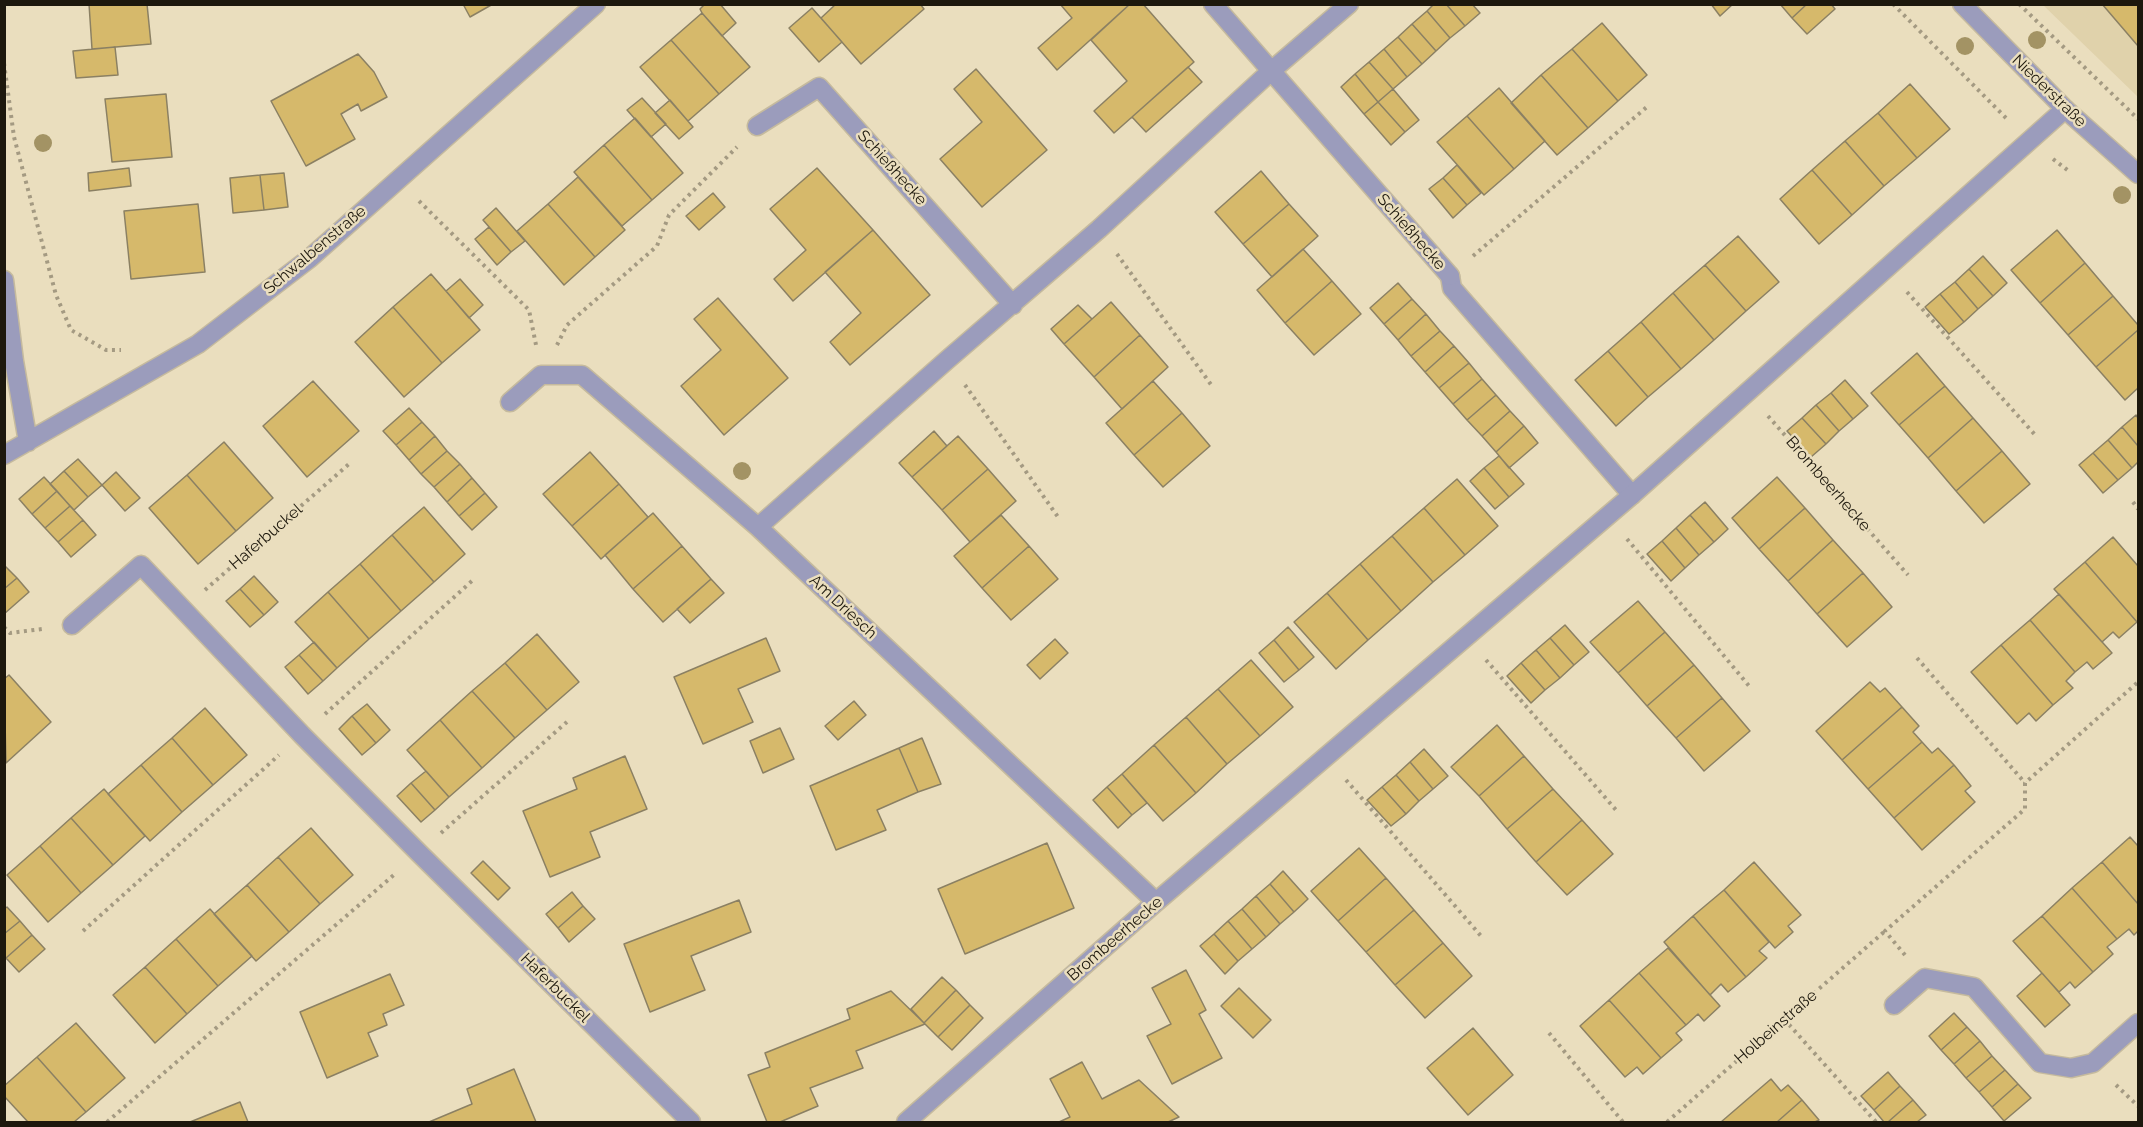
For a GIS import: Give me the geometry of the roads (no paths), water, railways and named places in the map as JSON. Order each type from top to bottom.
[{"type":"street","name":"Schwalbenstraße","points":[[4,455],[198,344],[310,258],[596,4]]},
{"type":"street","name":"Schießhecke","points":[[1213,4],[1450,276],[1452,288],[1632,495]]},
{"type":"street","points":[[758,527],[1099,229],[1270,72],[1349,4]]},
{"type":"street","name":"Niederstraße","points":[[1962,4],[2065,109],[2139,174]]},
{"type":"street","name":"Schießhecke","points":[[758,126],[819,87],[1013,305]]},
{"type":"street","name":"Brombeerhecke","points":[[906,1122],[1156,902],[1608,516],[2065,109]]},
{"type":"street","points":[[4,280],[14,361],[28,442]]},
{"type":"street","name":"Am Driesch","points":[[510,402],[542,375],[582,375],[758,527],[1156,902]]},
{"type":"street","name":"Haferbuckel","points":[[72,625],[141,566],[419,853],[691,1122]]},
{"type":"street","points":[[1894,1005],[1925,978],[1974,987],[2040,1063],[2071,1068],[2093,1064],[2139,1023]]}]
